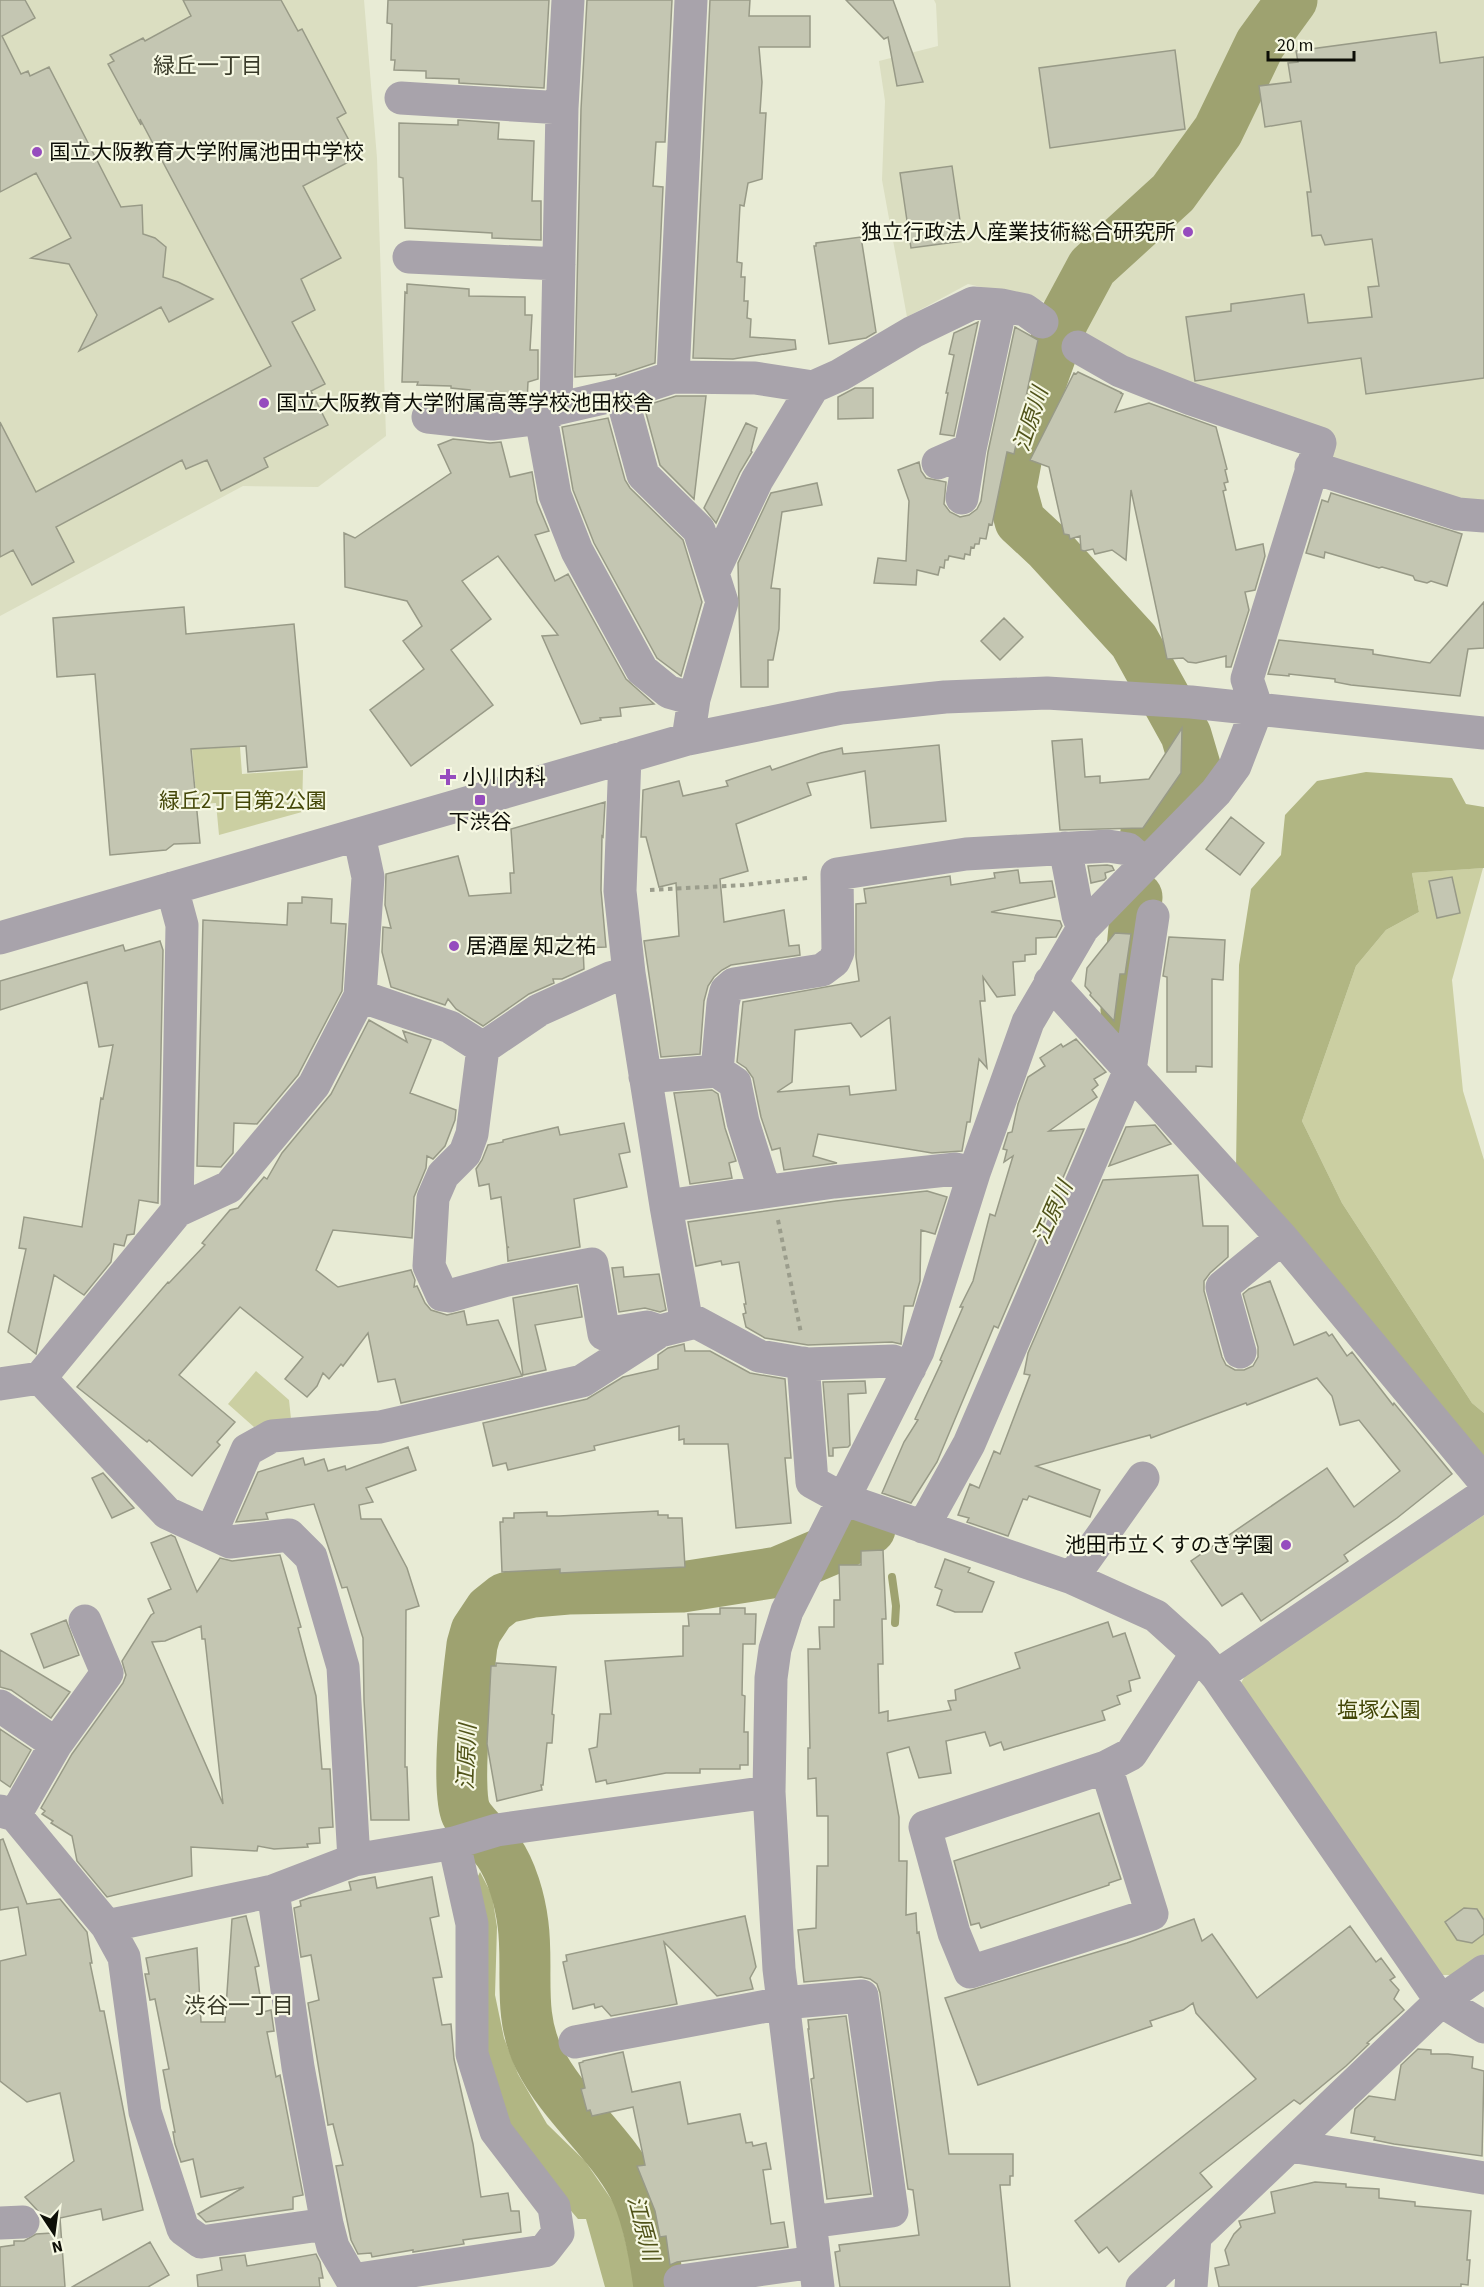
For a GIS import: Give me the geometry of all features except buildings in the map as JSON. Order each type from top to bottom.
[{"type":"street","points":[[568,0],[562,108],[559,264],[549,413],[555,495],[577,551],[642,670],[669,692],[694,699]]},
{"type":"street","points":[[673,377],[691,0]]},
{"type":"street","points":[[401,98],[562,108]]},
{"type":"street","points":[[409,257],[559,264]]},
{"type":"street","points":[[428,417],[492,424],[549,413],[621,394],[673,377],[755,378],[813,387],[840,375],[913,332],[973,303],[1025,310],[1042,322]]},
{"type":"street","points":[[962,498],[970,449],[1001,305]]},
{"type":"street","points":[[680,2281],[816,2275],[779,1969],[769,1792],[771,1678],[775,1649],[787,1611],[918,1351],[974,1173],[1028,1022],[1083,928],[1216,792],[1235,766],[1257,709],[1247,679],[1311,466],[1320,443],[1191,399],[1120,371],[1078,347]]},
{"type":"street","points":[[713,573],[757,480],[813,387]]},
{"type":"street","points":[[621,394],[643,475],[699,530],[722,602],[694,699],[688,739]]},
{"type":"street","points":[[938,463],[970,449]]},
{"type":"street","points":[[1311,466],[1458,514],[1484,516]]},
{"type":"street","points":[[0,938],[688,739],[841,708],[945,697],[1047,693],[1191,702],[1484,733]]},
{"type":"street","points":[[625,757],[620,891],[629,973],[666,1206],[674,1328]]},
{"type":"street","points":[[0,1384],[40,1378],[177,1211],[229,1187],[314,1085],[360,996],[368,878],[359,835]]},
{"type":"street","points":[[717,1071],[726,991],[734,984],[822,970],[834,962],[838,952],[837,874],[966,854],[1108,846],[1128,849],[1145,864]]},
{"type":"street","points":[[1065,848],[1078,915],[1083,928]]},
{"type":"street","points":[[172,888],[182,925],[177,1211]]},
{"type":"street","points":[[923,1527],[969,1444],[1121,1061],[1153,916]]},
{"type":"street","points":[[629,973],[610,978],[539,1010],[483,1048],[472,1134],[465,1153],[442,1175],[433,1198],[429,1266],[442,1295],[449,1296],[507,1280],[592,1264],[604,1334],[646,1327],[674,1328]]},
{"type":"street","points":[[1050,982],[1282,1238],[1484,1481]]},
{"type":"street","points":[[360,996],[450,1027],[483,1048]]},
{"type":"street","points":[[645,1077],[717,1071],[735,1083],[743,1122],[769,1192]]},
{"type":"street","points":[[666,1206],[956,1169],[974,1173]]},
{"type":"street","points":[[1241,1353],[1222,1287],[1282,1238]]},
{"type":"street","points":[[211,1533],[247,1449],[272,1436],[380,1427],[582,1381],[674,1328],[696,1322],[759,1356],[805,1363],[892,1361],[910,1368]]},
{"type":"street","points":[[805,1363],[812,1482],[843,1499],[1072,1578],[1156,1616],[1207,1665],[1441,2001],[1484,2027]]},
{"type":"street","points":[[40,1378],[167,1513],[230,1542],[289,1535],[311,1557],[343,1667],[354,1860]]},
{"type":"street","points":[[1072,1578],[1143,1478]]},
{"type":"street","points":[[1106,1767],[1152,1914],[970,1972],[954,1933],[925,1827],[1106,1767],[1131,1755],[1207,1665],[1484,1495]]},
{"type":"street","points":[[85,1621],[107,1673],[7,1813],[107,1926],[124,1957],[145,2112],[183,2229],[201,2242],[327,2224]]},
{"type":"street","points":[[0,1706],[56,1744]]},
{"type":"street","points":[[107,1926],[273,1891],[354,1860],[457,1842],[496,1830],[769,1792]]},
{"type":"street","points":[[273,1891],[298,2067],[327,2224],[333,2247],[352,2280],[544,2251],[558,2233],[554,2206],[496,2131],[472,2054],[472,1924],[457,1842]]},
{"type":"street","points":[[1142,2287],[1441,2001],[1484,1971]]},
{"type":"street","points":[[575,2042],[783,2003],[862,1996],[892,2211],[810,2222]]},
{"type":"street","points":[[1291,2146],[1484,2178]]},
{"type":"street","points":[[1191,2287],[1195,2237]]},
{"type":"path","points":[[620,891],[744,885],[837,874]]},
{"type":"path","points":[[769,1192],[805,1363]]},
{"type":"shaded area","points":[[0,0],[364,0],[377,158],[386,436],[318,487],[243,486],[0,616]]},
{"type":"shaded area","name":"独立行政法人産業技術総合研究所","points":[[934,0],[1484,0],[1484,506],[1328,465],[1336,441],[1194,389],[1082,338],[1059,305],[968,284],[907,317],[882,180],[885,101],[879,61],[938,46]]},
{"type":"green space","name":"緑丘2丁目第2公園","points":[[240,747],[242,774],[303,770],[302,812],[219,835],[216,803],[197,804],[192,749]]},
{"type":"green space","points":[[1366,772],[1452,778],[1466,804],[1484,807],[1484,868],[1412,873],[1419,912],[1386,930],[1356,966],[1302,1121],[1342,1203],[1472,1403],[1484,1413],[1484,1466],[1236,1169],[1239,965],[1251,889],[1281,855],[1285,815],[1317,781]]},
{"type":"green space","points":[[1483,868],[1452,980],[1463,1091],[1484,1160],[1484,1413],[1472,1403],[1342,1203],[1302,1121],[1356,966],[1386,930],[1419,912],[1412,873]]},
{"type":"green space","points":[[256,1371],[289,1400],[291,1419],[254,1427],[228,1404]]},
{"type":"green space","name":"塩塚公園","points":[[1484,1515],[1484,1954],[1456,1975],[1436,1975],[1241,1683],[1246,1674]]},
{"type":"green space","points":[[480,1872],[492,1895],[497,1927],[495,1995],[504,2038],[518,2074],[547,2124],[585,2161],[618,2209],[636,2287],[605,2287],[586,2219],[578,2219],[520,2151],[489,2070],[474,1884]]},
{"type":"waterway","name":"江原川","points":[[1145,839],[1146,832],[1184,794],[1196,769],[1186,735],[1134,641],[1048,547],[1020,521],[1011,488],[1020,440],[1063,321],[1092,267],[1173,193],[1218,131],[1260,44],[1292,0]]},
{"type":"waterway","name":"江原川","points":[[1126,1010],[1137,897]]},
{"type":"waterway","name":"江原川","points":[[659,2287],[653,2249],[633,2186],[611,2153],[560,2092],[539,2058],[532,2041],[526,2008],[525,1941],[517,1896],[503,1859],[469,1818],[463,1800],[463,1732],[472,1645],[476,1631],[490,1610],[505,1598],[533,1592],[568,1589],[682,1587],[778,1572],[837,1547],[870,1529]]},
{"type":"waterway","points":[[892,1577],[896,1606],[895,1623]]},
{"type":"place","name":"国立大阪教育大学附属池田中学校","points":[[37,152]]},
{"type":"place","name":"独立行政法人産業技術総合研究所","points":[[1188,232]]},
{"type":"place","name":"国立大阪教育大学附属高等学校池田校舎","points":[[264,403]]},
{"type":"place","name":"小川内科","points":[[448,777]]},
{"type":"place","name":"下渋谷","points":[[480,800]]},
{"type":"place","name":"居酒屋 知之祐","points":[[454,946]]},
{"type":"place","name":"池田市立くすのき学園","points":[[1286,1545]]},
{"type":"district","name":"緑丘一丁目","points":[[208,65]]},
{"type":"district","name":"渋谷一丁目","points":[[239,2005]]}]
